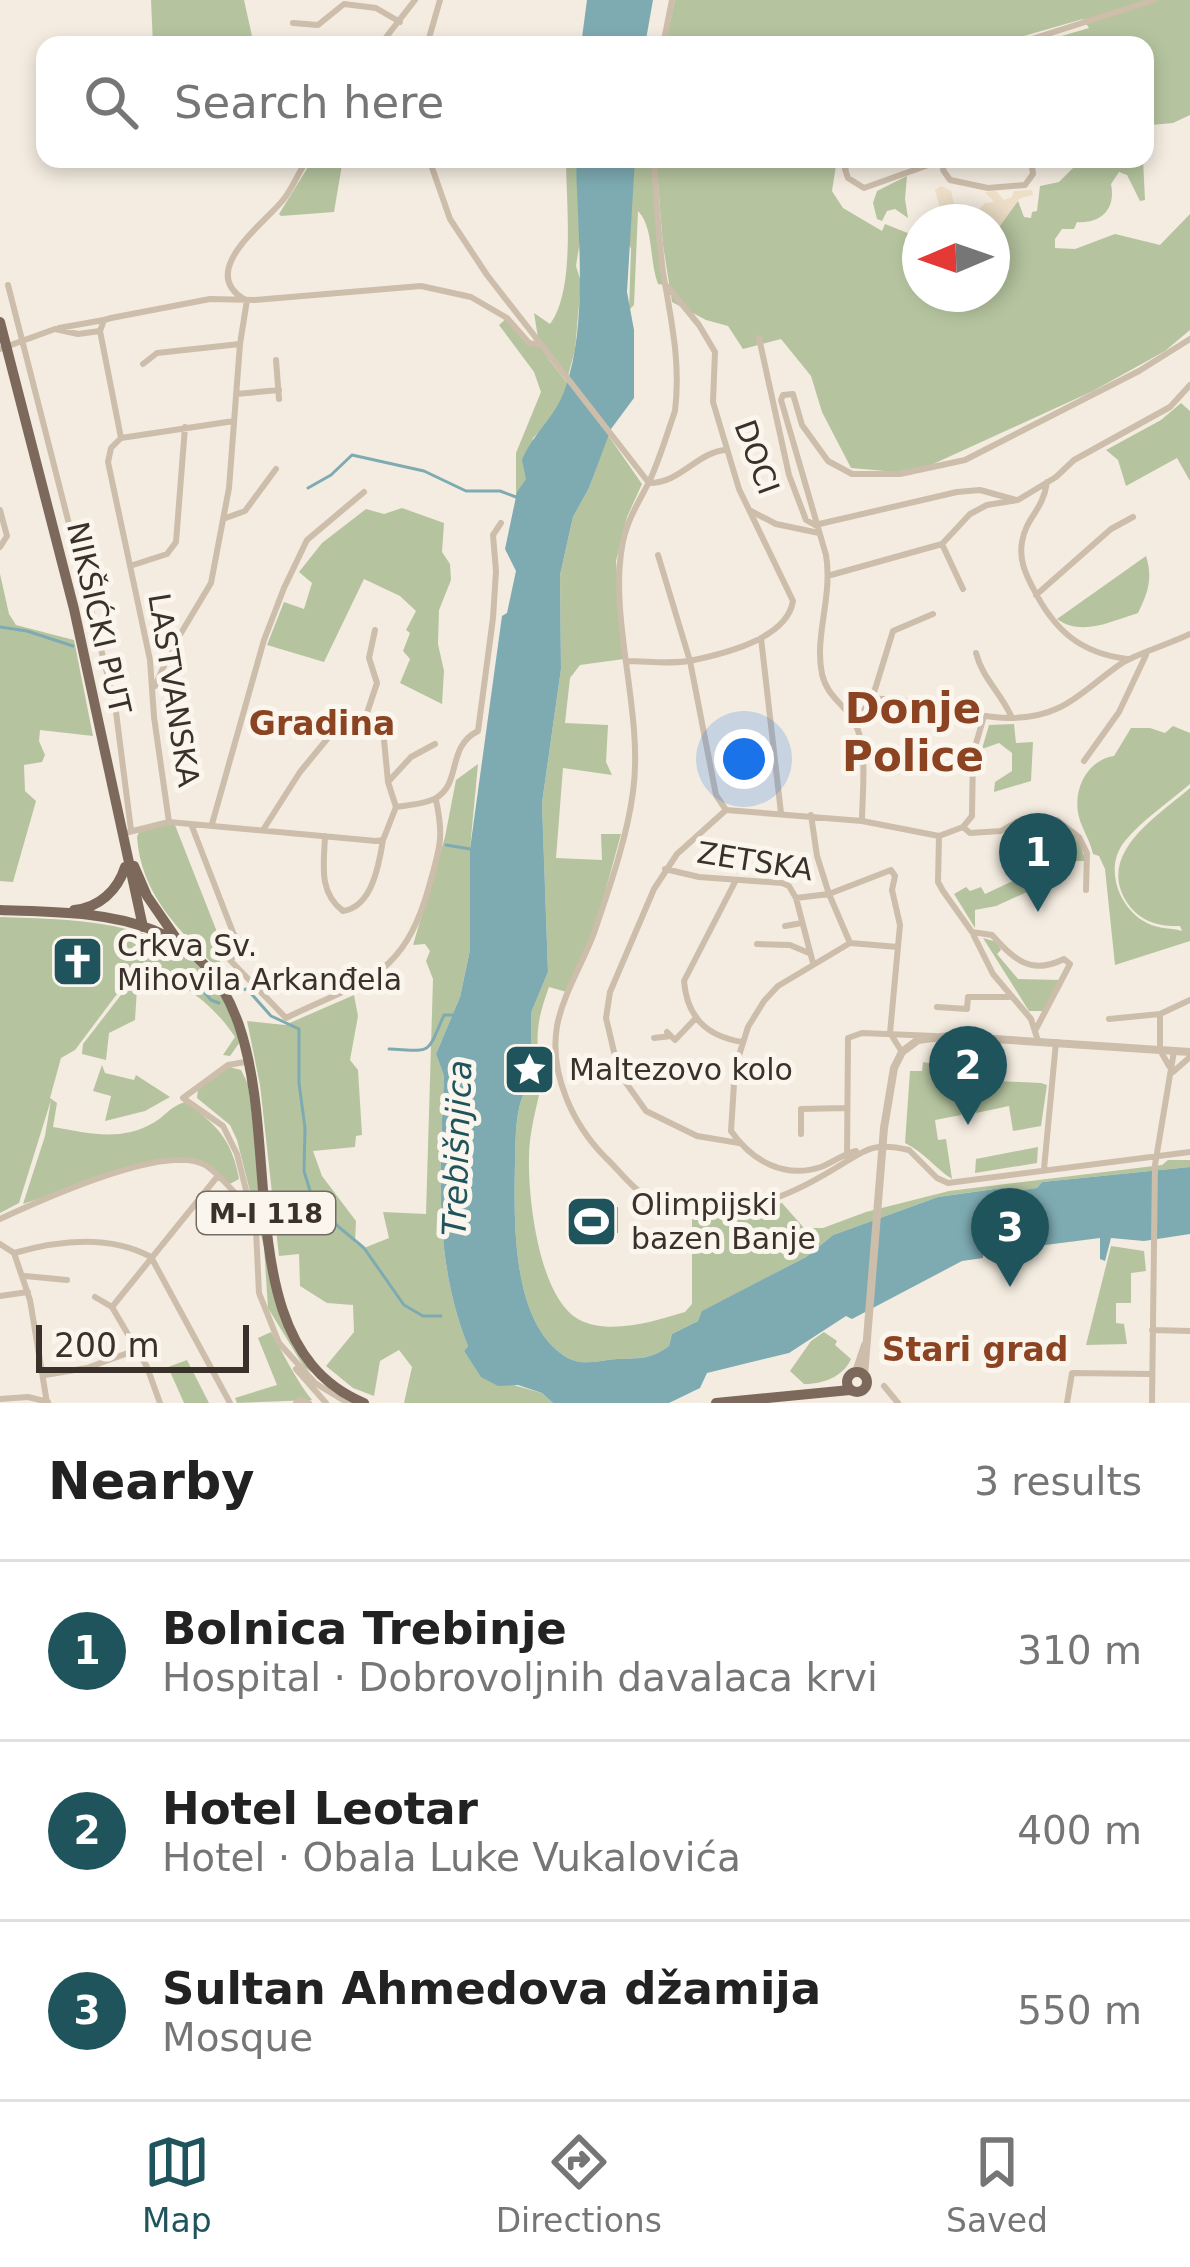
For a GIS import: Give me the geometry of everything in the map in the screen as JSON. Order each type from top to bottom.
[{"type":"main road","name":"NIKŠIĆKI PUT","points":[[0,322],[128,831],[143,927]]},
{"type":"main road","points":[[57,914],[102,901],[123,875],[128,852]]},
{"type":"main road","name":"M-I 118","points":[[128,852],[147,896],[224,992],[249,1062],[279,1300],[314,1368],[332,1386],[364,1403]]},
{"type":"main road","points":[[0,910],[106,917],[143,927]]},
{"type":"main road","name":"M-I 118","points":[[143,927],[185,949]]},
{"type":"main road","points":[[716,1403],[857,1388]]},
{"type":"street","points":[[388,36],[413,0]]},
{"type":"street","points":[[430,36],[440,0]]},
{"type":"street","points":[[665,36],[673,0]]},
{"type":"street","points":[[1041,36],[1154,0]]},
{"type":"street","points":[[293,23],[318,25],[344,4],[376,8],[400,22]]},
{"type":"street","points":[[248,300],[232,289],[230,264],[242,238],[288,195],[303,168]]},
{"type":"street","points":[[432,168],[449,219],[539,345],[649,484]]},
{"type":"street","points":[[655,168],[678,352],[678,388],[675,411],[649,484],[635,505],[622,545],[633,792],[595,929],[556,1028],[569,1108],[585,1136],[648,1197],[718,1212],[766,1203],[857,1151],[883,1147],[909,1150],[948,1184],[1190,1152]]},
{"type":"street","points":[[846,168],[848,178],[864,188],[922,168]]},
{"type":"street","points":[[929,168],[955,182],[985,188],[1021,187],[1033,174],[1032,168]]},
{"type":"street","points":[[945,168],[945,175]]},
{"type":"street","name":"DOCI","points":[[666,284],[715,352],[713,401],[728,450],[793,601],[785,622],[760,638]]},
{"type":"street","name":"NIKŠIĆKI PUT","points":[[8,285],[115,704],[128,831]]},
{"type":"street","points":[[3,347],[42,332],[210,298],[248,300],[407,286],[441,289],[484,303],[507,318],[520,337],[539,345]]},
{"type":"street","points":[[154,687],[212,583],[248,300]]},
{"type":"street","points":[[56,329],[78,334],[100,331],[104,320]]},
{"type":"street","name":"LASTVANSKA","points":[[100,331],[121,438],[111,448],[108,462],[154,687],[169,822]]},
{"type":"street","points":[[759,338],[789,475],[806,520],[817,529]]},
{"type":"street","points":[[862,821],[855,722],[829,693],[822,672],[821,632],[830,575],[781,400],[786,392],[795,397],[802,424],[828,461],[852,474],[900,474],[965,460],[1139,371],[1190,339]]},
{"type":"street","points":[[143,364],[157,353],[239,344]]},
{"type":"street","points":[[236,394],[279,394],[276,360]]},
{"type":"street","points":[[830,575],[942,544],[970,514],[987,505],[1018,500],[1074,460],[1170,406],[1190,385]]},
{"type":"street","points":[[121,438],[234,422]]},
{"type":"street","name":"LASTVANSKA","points":[[130,566],[167,554],[176,542],[185,428]]},
{"type":"street","points":[[649,484],[673,479],[712,452],[728,450]]},
{"type":"street","points":[[223,519],[245,511],[276,469]]},
{"type":"street","points":[[1047,482],[1044,505],[1029,522],[1022,544],[1022,561],[1050,619],[1072,641],[1106,657],[1146,655],[1190,634]]},
{"type":"street","points":[[751,512],[776,524],[817,529],[957,492],[980,490],[1018,500]]},
{"type":"street","points":[[212,824],[264,640],[284,588],[307,540],[364,492]]},
{"type":"street","points":[[0,510],[7,536],[0,547]]},
{"type":"street","points":[[1036,595],[1111,529],[1133,517]]},
{"type":"street","points":[[396,808],[436,798],[448,782],[459,745],[478,731],[494,618],[493,535],[501,523]]},
{"type":"street","points":[[942,544],[963,589]]},
{"type":"street","points":[[658,555],[690,661],[716,795],[726,810]]},
{"type":"street","points":[[855,722],[872,699],[893,631],[933,614]]},
{"type":"street","points":[[363,725],[377,683],[369,658],[375,630]]},
{"type":"street","points":[[628,662],[690,661],[760,638],[781,813]]},
{"type":"street","points":[[976,653],[981,675],[1002,694],[1012,718]]},
{"type":"street","points":[[1084,761],[1119,712],[1146,655]]},
{"type":"street","points":[[872,699],[902,698],[984,716],[1034,716],[1070,705],[1127,659]]},
{"type":"street","points":[[739,1143],[697,1136],[656,1118],[633,1098],[612,1057],[606,1003],[665,869],[726,810],[862,821],[939,836],[963,826],[972,816],[974,754],[984,716]]},
{"type":"street","points":[[263,830],[334,727],[341,722],[383,729],[388,782],[396,808],[376,875],[360,904],[343,911],[325,888],[325,836]]},
{"type":"street","points":[[388,782],[411,758],[435,744]]},
{"type":"street","points":[[235,934],[218,940],[218,952],[280,1016],[286,1018],[363,984],[398,955],[414,934],[443,835],[436,798]]},
{"type":"street","name":"ZETSKA","points":[[665,869],[782,883],[796,898],[829,893],[811,815]]},
{"type":"street","points":[[963,826],[970,833],[986,832],[1001,831],[1022,818],[1057,820],[1079,837],[1087,854],[1086,890]]},
{"type":"street","points":[[128,831],[169,822],[383,840]]},
{"type":"street","points":[[191,824],[241,949],[228,958]]},
{"type":"street","points":[[939,836],[938,881],[1009,997],[1036,1029],[1038,1041]]},
{"type":"street","points":[[850,943],[829,893],[891,871],[896,876],[892,890],[900,925],[890,1033],[902,1052]]},
{"type":"street","points":[[736,881],[686,971],[685,998],[695,1018],[714,1035],[742,1042]]},
{"type":"street","points":[[796,898],[813,963]]},
{"type":"street","points":[[785,926],[802,922]]},
{"type":"street","points":[[972,932],[992,934],[1005,952],[1026,965],[1048,966],[1064,959],[1070,964],[1036,1029]]},
{"type":"street","points":[[847,1157],[817,1168],[785,1170],[755,1158],[739,1143],[729,1117],[742,1042],[764,1001],[813,963],[850,943],[898,947]]},
{"type":"street","points":[[757,944],[790,945],[809,953]]},
{"type":"street","points":[[937,1007],[967,1009],[968,997],[1009,997]]},
{"type":"street","points":[[1109,1019],[1160,1014],[1190,1000]]},
{"type":"street","points":[[1160,1014],[1160,1050],[1171,1075]]},
{"type":"street","points":[[654,1038],[669,1034],[675,1040],[695,1018]]},
{"type":"street","points":[[847,1157],[848,1038],[853,1034],[1056,1042],[1190,1055],[1171,1075]]},
{"type":"street","points":[[857,1388],[868,1332],[890,1084],[902,1052],[927,1037],[949,1036]]},
{"type":"street","points":[[1044,1169],[1056,1042]]},
{"type":"street","points":[[1152,1403],[1155,1165],[1174,1051]]},
{"type":"street","points":[[249,1062],[227,1065],[183,1098],[223,1126],[237,1154],[260,1252],[259,1293],[272,1329],[326,1403]]},
{"type":"street","points":[[801,1134],[801,1109],[846,1108]]},
{"type":"street","points":[[0,1219],[59,1192],[147,1165],[191,1162],[206,1165],[248,1204]]},
{"type":"street","points":[[112,1307],[217,1177]]},
{"type":"street","points":[[228,1188],[241,1180]]},
{"type":"street","points":[[14,1253],[102,1240],[151,1257],[230,1403]]},
{"type":"street","points":[[0,1244],[14,1253],[25,1276],[49,1402],[28,1397],[0,1399]]},
{"type":"street","points":[[25,1276],[67,1280]]},
{"type":"street","points":[[0,1296],[28,1292]]},
{"type":"street","points":[[94,1297],[112,1307],[160,1403]]},
{"type":"street","points":[[1152,1330],[1190,1330]]},
{"type":"street","points":[[45,1375],[87,1368],[136,1350]]},
{"type":"street","points":[[292,1360],[315,1383],[348,1403]]},
{"type":"street","points":[[1067,1403],[1072,1373],[1152,1374]]},
{"type":"street","points":[[884,1386],[898,1403]]},
{"type":"street","points":[[741,1398],[755,1403]]},
{"type":"street","points":[[296,1403],[309,1403]]},
{"type":"green space","points":[[151,0],[244,0],[252,36],[153,36]]},
{"type":"green space","points":[[675,0],[1190,0],[1190,115],[1154,125],[1154,36],[1062,36],[1089,28],[1083,19],[1024,36],[667,36]]},
{"type":"green space","points":[[307,168],[341,168],[334,212],[279,214]]},
{"type":"green space","points":[[566,168],[576,168],[580,241],[576,266],[581,282],[575,350],[568,376],[547,357],[568,384],[554,417],[533,438],[526,480],[516,497],[516,453],[541,392],[534,372],[499,325],[507,318],[521,337],[539,344],[534,313],[550,324],[558,309],[568,245]]},
{"type":"green space","points":[[634,168],[653,168],[664,285],[658,284],[647,226],[638,211],[634,305],[629,310],[631,249],[627,237]]},
{"type":"green space","points":[[657,168],[836,168],[832,191],[843,208],[882,231],[885,224],[902,231],[902,312],[1010,312],[1010,211],[1018,201],[1024,217],[1031,218],[1037,211],[1040,186],[1059,182],[1073,168],[1143,168],[1145,200],[1140,201],[1127,175],[1119,172],[1111,184],[1105,213],[1077,222],[1074,229],[1062,229],[1055,248],[1075,249],[1115,234],[1160,245],[1190,214],[1190,330],[1165,351],[1093,391],[931,465],[896,472],[851,468],[822,412],[811,376],[781,339],[743,349],[728,326],[672,302]]},
{"type":"green space","points":[[907,176],[902,214],[895,209],[887,211],[882,221],[877,219],[873,203],[877,191]]},
{"type":"green space","points":[[1181,403],[1190,411],[1190,481],[1177,458],[1126,486],[1118,460],[1106,450],[1161,420]]},
{"type":"green space","points":[[608,435],[642,484],[627,517],[616,561],[624,659],[580,665],[570,678],[565,723],[608,725],[606,762],[612,775],[563,768],[556,858],[602,860],[601,834],[621,834],[595,929],[570,993],[549,987],[544,1003],[538,1033],[541,1082],[529,1149],[539,1245],[545,1269],[565,1307],[578,1319],[603,1326],[631,1325],[685,1312],[692,1304],[692,1216],[726,1217],[782,1203],[804,1228],[823,1228],[949,1191],[1162,1165],[1168,1160],[1190,1160],[1190,1167],[938,1197],[833,1235],[806,1257],[703,1311],[698,1321],[672,1334],[669,1346],[650,1356],[576,1361],[546,1339],[533,1318],[519,1266],[516,1131],[522,1098],[532,1082],[531,1013],[548,972],[542,803],[561,669],[560,575],[573,517]]},
{"type":"green space","points":[[402,508],[444,523],[442,552],[450,564],[451,580],[439,610],[442,704],[400,683],[410,659],[403,651],[410,633],[406,630],[416,611],[400,596],[364,579],[324,662],[267,645],[284,602],[304,609],[312,583],[299,572],[322,543],[366,509],[384,514]]},
{"type":"green space","points":[[1146,556],[1148,585],[1138,613],[1086,627],[1057,619]]},
{"type":"green space","points":[[0,574],[16,625],[74,640],[93,736],[40,730],[42,762],[24,765],[25,791],[36,801],[13,882],[0,881]]},
{"type":"green space","points":[[1014,724],[1016,743],[1033,742],[1031,781],[994,792],[995,782],[1012,771],[1012,753],[999,743],[982,749],[989,725]]},
{"type":"green space","points":[[1173,726],[1190,733],[1190,784],[1125,841],[1118,851],[1115,875],[1122,898],[1137,917],[1151,925],[1182,931],[1180,926],[1151,922],[1133,910],[1120,886],[1119,869],[1134,838],[1190,788],[1190,941],[1115,965],[1105,869],[1093,854],[1080,821],[1080,787],[1096,763],[1114,756],[1131,728],[1165,733]]},
{"type":"green space","points":[[478,764],[470,849],[470,950],[460,997],[436,1054],[444,1076],[444,1247],[468,1346],[464,1351],[481,1376],[542,1393],[553,1403],[404,1403],[412,1367],[399,1350],[380,1361],[374,1396],[353,1388],[326,1366],[354,1332],[353,1305],[327,1303],[300,1286],[299,1254],[279,1256],[260,1085],[247,1021],[285,1025],[354,995],[358,1016],[350,1060],[358,1070],[362,1135],[356,1136],[355,1147],[313,1151],[322,1176],[356,1221],[355,1243],[364,1248],[389,1238],[383,1212],[426,1214],[433,979],[426,961],[430,951],[425,944],[413,945],[445,837],[456,780]]},
{"type":"green space","points":[[1025,820],[1064,828],[1078,841],[1085,861],[1029,861],[1027,892],[975,910],[975,928],[954,894],[966,887],[970,891],[981,887],[985,894],[1019,878],[1014,835]]},
{"type":"green space","points":[[160,825],[175,825],[217,932],[213,943],[222,967],[216,967],[175,924],[146,876],[137,837]]},
{"type":"green space","points":[[0,917],[121,928],[150,936],[200,966],[220,990],[240,1042],[230,1056],[223,1055],[235,1037],[216,1013],[180,985],[138,966],[75,1050],[61,1058],[50,1098],[57,1103],[53,1127],[128,1132],[153,1123],[185,1102],[221,1134],[239,1179],[228,1185],[207,1163],[146,1163],[23,1204],[51,1100],[19,1203],[0,1213]]},
{"type":"green space","points":[[983,938],[997,942],[1001,950],[997,954],[1018,979],[1060,980],[1045,1011],[1029,1011]]},
{"type":"green space","points":[[138,973],[135,1020],[109,1033],[106,1060],[82,1054],[83,1044]]},
{"type":"green space","points":[[923,1062],[934,1064],[934,1078],[1047,1085],[1041,1126],[1013,1131],[1009,1106],[976,1113],[971,1081],[956,1082],[961,1115],[935,1120],[938,1140],[946,1139],[952,1179],[905,1143],[910,1071],[922,1071]]},
{"type":"green space","points":[[102,1065],[105,1073],[134,1080],[136,1075],[170,1097],[145,1111],[105,1121],[111,1096],[93,1091]]},
{"type":"green space","points":[[229,1067],[241,1070],[248,1084],[273,1289],[313,1373],[304,1367],[268,1308],[264,1247],[237,1140],[230,1125],[197,1098],[198,1089]]},
{"type":"green space","points":[[1038,1147],[1037,1163],[975,1173],[976,1159]]},
{"type":"green space","points":[[1111,1246],[1144,1251],[1146,1271],[1131,1273],[1131,1303],[1116,1303],[1116,1323],[1124,1324],[1127,1344],[1086,1345]]},
{"type":"green space","points":[[271,1332],[312,1400],[237,1403],[235,1398],[277,1385],[258,1338]]},
{"type":"green space","points":[[824,1332],[851,1359],[832,1378],[804,1384],[790,1371],[811,1341]]},
{"type":"green space","points":[[187,1360],[209,1403],[184,1403],[168,1367]]},
{"type":"shaded area","points":[[941,186],[951,191],[954,203],[959,204],[939,204],[935,190]]},
{"type":"shaded area","points":[[1032,190],[1033,195],[1020,198],[1010,212],[1010,204],[984,204],[994,202],[985,192],[996,191],[1004,200],[1014,191]]},
{"type":"water","points":[[587,0],[653,0],[647,36],[582,36]]},
{"type":"water","name":"Trebišnjica","points":[[576,168],[634,168],[627,292],[634,330],[634,398],[611,429],[573,517],[560,575],[561,669],[542,803],[548,972],[531,1013],[532,1082],[519,1108],[516,1131],[519,1266],[533,1318],[546,1339],[576,1361],[650,1356],[669,1346],[672,1334],[698,1321],[702,1311],[806,1257],[833,1235],[938,1197],[1190,1167],[1190,1234],[1144,1241],[1111,1238],[1105,1261],[1100,1259],[1100,1238],[983,1253],[983,1258],[962,1261],[852,1319],[846,1316],[789,1353],[707,1373],[700,1388],[669,1403],[553,1403],[542,1393],[518,1385],[498,1386],[481,1377],[464,1351],[468,1346],[444,1247],[444,1076],[436,1054],[460,997],[470,950],[470,849],[502,616],[507,613],[516,571],[505,549],[517,492],[526,479],[522,460],[565,389],[577,335]]},
{"type":"water","name":"Olimpijski bazen Banje","points":[[618,1207],[618,1233],[567,1234],[566,1208]]},
{"type":"waterway","points":[[308,488],[352,455],[424,471],[466,491],[500,491],[516,497]]},
{"type":"waterway","points":[[0,627],[73,646]]},
{"type":"waterway","points":[[446,845],[470,849]]},
{"type":"waterway","points":[[191,977],[219,1003]]},
{"type":"waterway","points":[[233,991],[247,989],[271,1016],[299,1029],[304,1171],[311,1194],[328,1218],[364,1248],[404,1305],[423,1316],[441,1316]]},
{"type":"waterway","points":[[389,1049],[426,1048],[444,1015],[453,1015]]},
{"type":"place","name":"Bolnica Trebinje","points":[[1038,912]]},
{"type":"place","name":"Crkva Sv. Mihovila Arkanđela","points":[[78,962]]},
{"type":"place","name":"Maltezovo kolo","points":[[530,1069]]},
{"type":"place","name":"Hotel Leotar","points":[[968,1125]]},
{"type":"place","name":"Olimpijski bazen Banje","points":[[592,1221]]},
{"type":"place","name":"Sultan Ahmedova džamija","points":[[1010,1287]]},
{"type":"district","name":"Gradina","points":[[322,723]]},
{"type":"district","name":"Donje Police","points":[[913,732]]},
{"type":"district","name":"Stari grad","points":[[975,1349]]}]
